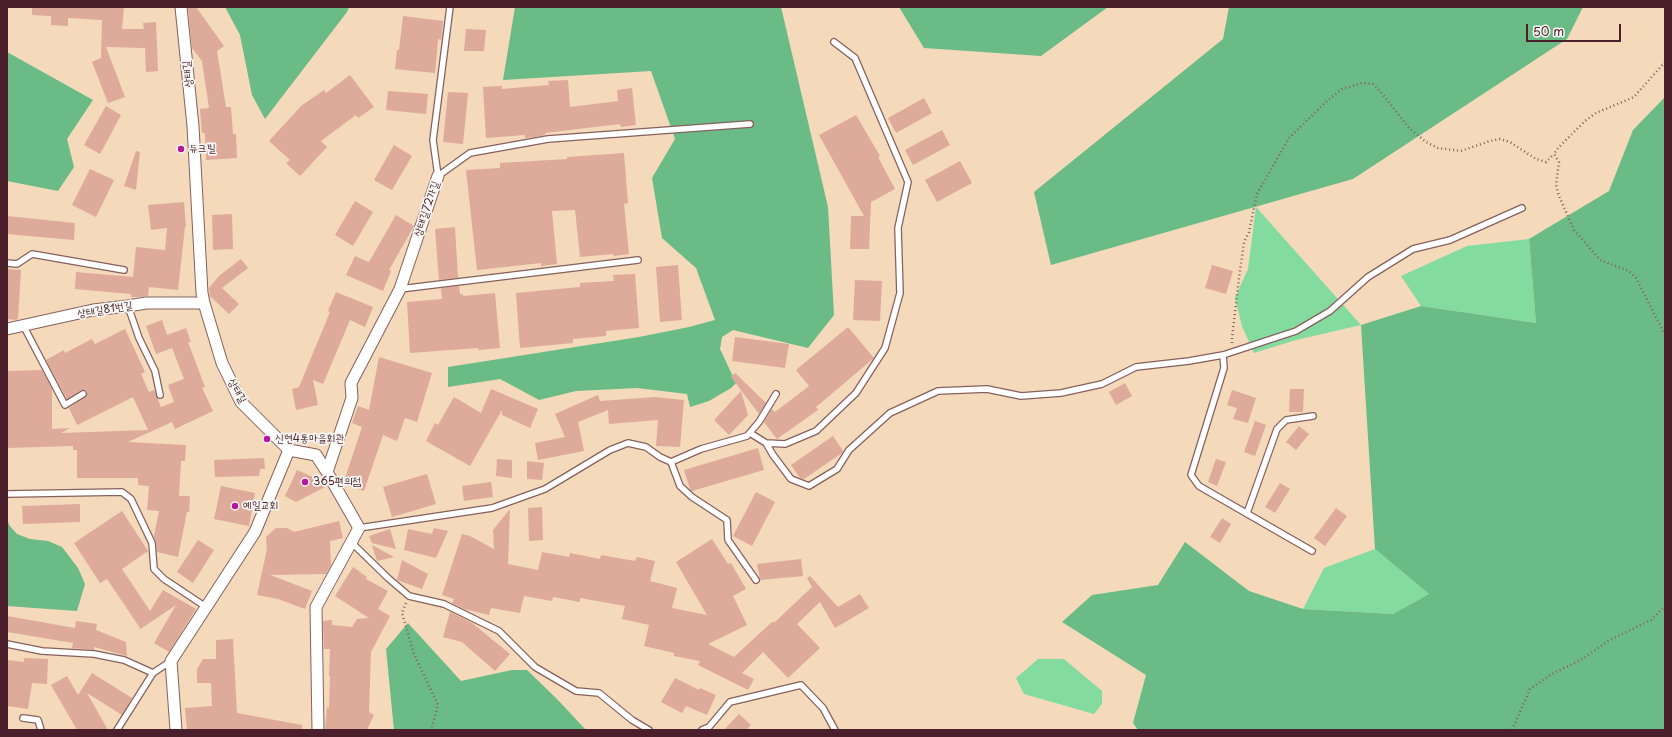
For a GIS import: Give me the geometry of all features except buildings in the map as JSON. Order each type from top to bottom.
[{"type":"street","name":"상태길","points":[[181,7],[193,126],[202,293],[204,303],[222,363],[241,402],[289,450]]},
{"type":"street","name":"상태길72가길","points":[[328,472],[352,398],[351,383],[400,289],[438,176]]},
{"type":"street","name":"상태길81번길","points":[[7,329],[93,310],[146,303],[204,303]]},
{"type":"street","points":[[176,730],[171,661],[255,532],[289,450],[316,455],[328,472],[359,528],[316,607],[318,730]]},
{"type":"lane","points":[[438,176],[433,140],[450,7]]},
{"type":"lane","points":[[766,443],[785,444],[816,431],[856,393],[885,348],[900,293],[898,228],[908,182],[855,58],[834,42]]},
{"type":"lane","name":"상태길72가길","points":[[438,176],[470,153],[548,139],[750,124]]},
{"type":"lane","points":[[750,433],[766,443],[791,479],[809,486],[837,469],[849,450],[890,413],[938,390],[987,390],[1021,396],[1061,393],[1102,384],[1136,367],[1189,362],[1224,355],[1296,331],[1330,311],[1368,277],[1413,249],[1450,240],[1522,208]]},
{"type":"lane","points":[[7,263],[17,264],[32,254],[124,270]]},
{"type":"lane","points":[[400,289],[638,260]]},
{"type":"lane","points":[[128,306],[139,338],[155,371],[160,395]]},
{"type":"lane","points":[[22,325],[65,405],[83,394]]},
{"type":"lane","points":[[1224,355],[1224,368],[1191,475],[1199,486],[1312,551]]},
{"type":"lane","points":[[671,462],[701,449],[747,436],[759,422],[776,394]]},
{"type":"lane","points":[[1247,513],[1277,429],[1286,420],[1313,416]]},
{"type":"lane","points":[[359,528],[492,508],[545,490],[610,450],[628,443],[646,447],[671,462],[680,486],[727,520],[728,540],[756,580]]},
{"type":"lane","points":[[7,494],[122,492],[131,499],[152,543],[154,568],[164,579],[206,607]]},
{"type":"lane","points":[[351,542],[409,596],[444,604],[499,631],[535,668],[576,691],[599,693],[632,720],[649,730]]},
{"type":"lane","points":[[7,644],[42,651],[94,654],[124,660],[153,673]]},
{"type":"lane","points":[[117,730],[153,673],[171,661]]},
{"type":"lane","points":[[702,730],[709,727],[730,702],[801,685],[823,708],[835,730]]},
{"type":"lane","points":[[23,718],[38,720],[42,730]]},
{"type":"path","points":[[1233,351],[1232,338],[1244,242],[1249,232],[1257,194],[1289,138],[1315,112],[1342,89],[1362,83],[1373,84],[1409,128],[1426,142],[1438,148],[1461,151],[1495,139],[1500,139],[1510,142],[1536,159],[1546,162],[1585,121],[1596,113],[1634,96],[1665,62]]},
{"type":"path","points":[[1554,154],[1559,162],[1556,185],[1559,196],[1574,230],[1600,260],[1629,272],[1636,278],[1665,335]]},
{"type":"path","points":[[409,596],[402,613],[414,654],[438,705],[431,730]]},
{"type":"path","points":[[1512,730],[1530,689],[1550,675],[1582,659],[1610,640],[1651,620],[1665,606]]},
{"type":"green space","points":[[225,7],[349,7],[347,12],[265,119],[252,95],[240,35]]},
{"type":"green space","points":[[515,7],[781,7],[828,207],[834,315],[808,348],[733,330],[722,337],[720,349],[736,383],[731,388],[709,401],[690,407],[687,394],[637,388],[576,391],[539,400],[500,379],[448,387],[448,367],[639,337],[715,320],[696,268],[662,238],[652,178],[675,139],[651,71],[503,80]]},
{"type":"green space","points":[[899,7],[1108,7],[1041,56],[924,48]]},
{"type":"green space","points":[[1229,7],[1583,7],[1567,39],[1353,179],[1051,265],[1034,192],[1223,39]]},
{"type":"green space","points":[[7,52],[93,100],[67,139],[74,167],[58,191],[7,181]]},
{"type":"green space","points":[[1665,97],[1665,730],[1138,730],[1133,723],[1146,675],[1062,622],[1092,595],[1158,585],[1185,542],[1249,591],[1303,609],[1393,614],[1429,594],[1375,549],[1361,325],[1421,306],[1536,323],[1529,239],[1609,191],[1633,130]]},
{"type":"green space","points":[[1256,207],[1361,325],[1296,340],[1254,353],[1242,326],[1235,298],[1248,269]]},
{"type":"green space","points":[[1529,239],[1536,323],[1421,306],[1401,276],[1467,246]]},
{"type":"green space","points":[[7,518],[9,525],[17,534],[30,539],[48,541],[62,547],[78,568],[85,584],[77,611],[7,606]]},
{"type":"green space","points":[[1375,549],[1429,594],[1393,614],[1303,609],[1324,568]]},
{"type":"green space","points":[[408,623],[461,681],[512,670],[527,670],[586,730],[394,730],[386,649]]},
{"type":"green space","points":[[1038,659],[1064,659],[1102,691],[1102,704],[1094,714],[1024,694],[1016,678]]},
{"type":"place","name":"듀크빌","points":[[181,149]]},
{"type":"place","name":"신현4통마을회관","points":[[267,439]]},
{"type":"place","name":"365편의점","points":[[305,482]]},
{"type":"place","name":"예일교회","points":[[235,506]]}]
